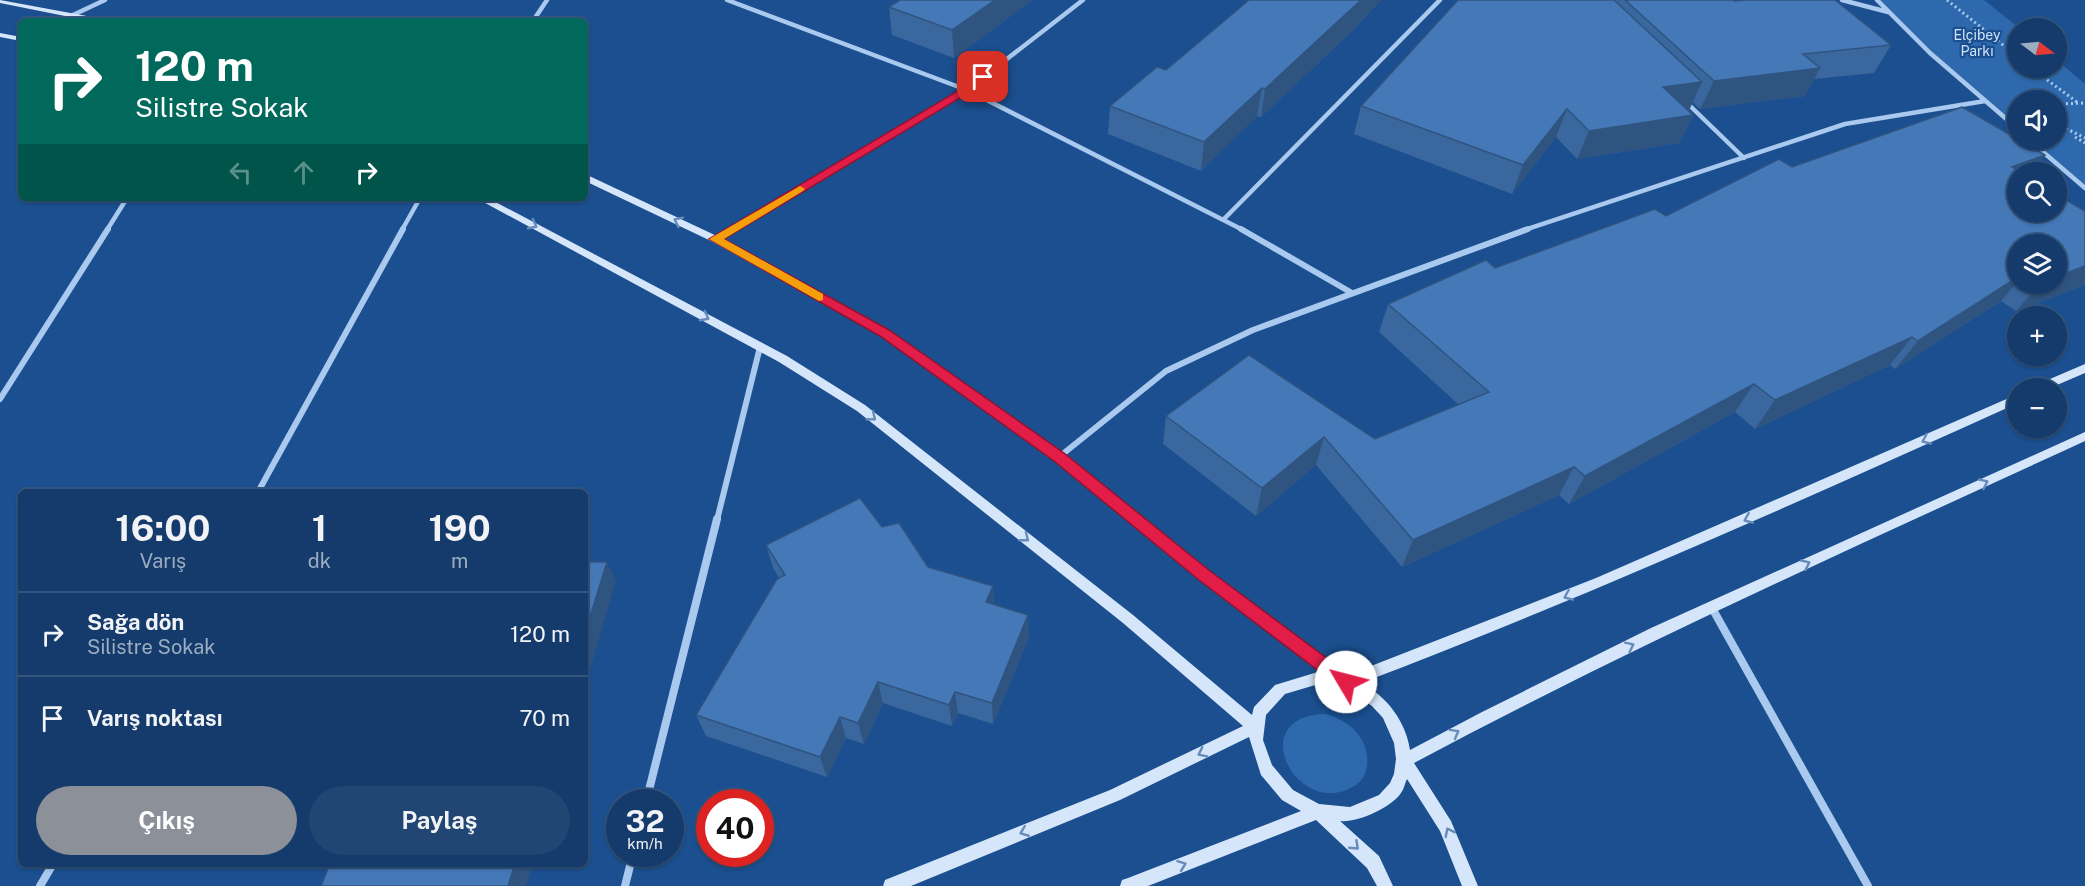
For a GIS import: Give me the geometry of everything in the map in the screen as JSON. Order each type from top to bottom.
[{"type":"street","points":[[73,15],[105,0]]},
{"type":"street","points":[[535,18],[547,0]]},
{"type":"street","points":[[727,0],[967,90],[1224,219],[1352,293]]},
{"type":"street","points":[[740,4],[747,0]]},
{"type":"street","points":[[715,239],[967,90],[1083,0]]},
{"type":"street","points":[[1224,219],[1440,0]]},
{"type":"street","points":[[1842,0],[1890,13]]},
{"type":"street","points":[[1877,0],[1930,53],[2007,120]]},
{"type":"street","points":[[0,1],[88,18]]},
{"type":"street","points":[[0,35],[18,38]]},
{"type":"street","points":[[1684,100],[1744,158]]},
{"type":"street","points":[[1059,457],[1166,371],[1253,330],[1476,246],[1845,124],[1985,101]]},
{"type":"street","points":[[2041,150],[2085,188]]},
{"type":"street","points":[[588,178],[715,239],[885,333],[1059,457],[1204,576],[1346,682],[1366,692],[1382,705],[1395,722],[1402,741],[1404,761],[1399,782],[1386,799],[1367,811],[1344,814],[1318,812],[1128,886]]},
{"type":"street","points":[[0,399],[125,201]]},
{"type":"street","points":[[260,489],[418,201]]},
{"type":"street","points":[[487,201],[760,347],[861,408],[1128,619],[1255,727]]},
{"type":"street","points":[[649,789],[760,347]]},
{"type":"street","points":[[2062,378],[2085,368]]},
{"type":"street","points":[[1385,886],[1373,861],[1318,812],[1296,802],[1276,786],[1263,768],[1256,747],[1255,727],[1263,706],[1277,690],[1297,680],[1322,677],[1346,682],[1487,630],[1768,510],[2007,403]]},
{"type":"street","points":[[1404,761],[1500,708],[1711,607],[2085,436]]},
{"type":"street","points":[[1711,607],[1868,886]]},
{"type":"street","points":[[891,886],[1115,795],[1255,727]]},
{"type":"street","points":[[1404,761],[1446,826],[1470,886]]},
{"type":"street","points":[[40,886],[50,867]]},
{"type":"street","points":[[625,886],[630,867]]},
{"type":"path","points":[[1947,0],[2007,48]]},
{"type":"path","points":[[2044,78],[2076,102]]},
{"type":"path","points":[[2067,103],[2085,103]]},
{"type":"path","points":[[2067,131],[2085,138]]},
{"type":"path","points":[[2067,131],[2085,143]]},
{"type":"green space","name":"Elçibey Parkı","points":[[1877,0],[1984,0],[2007,18],[2007,78],[2067,78],[2067,69],[2085,84],[2085,188],[2067,173],[2067,162],[2055,162],[2041,150],[2067,150],[2067,90],[2007,90],[2007,120],[1930,53]]},
{"type":"green space","points":[[1325,714],[1342,721],[1356,732],[1365,747],[1367,756],[1366,769],[1360,781],[1356,785],[1335,793],[1315,790],[1299,780],[1288,764],[1283,747],[1287,731],[1300,719]]},
{"type":"building","points":[[900,0],[995,0],[952,30],[889,7]]},
{"type":"building","points":[[1249,0],[1361,0],[1204,142],[1110,106],[1157,67],[1166,70]]},
{"type":"building","points":[[1458,0],[1614,0],[1702,82],[1663,87],[1693,115],[1589,131],[1567,109],[1523,165],[1361,106]]},
{"type":"building","points":[[1625,0],[1835,0],[1891,45],[1803,54],[1820,68],[1714,81]]},
{"type":"building","points":[[1962,107],[2007,133],[2007,150],[2036,150],[2045,155],[2026,162],[2007,162],[2007,222],[2067,222],[2067,200],[2085,211],[2085,266],[2067,273],[2067,234],[2007,234],[2007,284],[1918,341],[1912,337],[1775,400],[1754,384],[1585,476],[1574,467],[1413,540],[1324,437],[1262,488],[1166,416],[1249,355],[1375,439],[1489,392],[1388,304],[1486,260],[1495,268],[1655,209],[1666,216],[1779,159],[1792,167]]},
{"type":"building","points":[[860,498],[882,527],[899,523],[928,567],[993,586],[986,602],[1028,615],[992,703],[955,692],[949,705],[878,682],[858,723],[840,717],[820,757],[696,715],[777,579],[785,575],[766,545]]},
{"type":"building","points":[[588,562],[607,562],[588,623]]},
{"type":"building","points":[[329,867],[514,867],[508,886],[321,886]]},
{"type":"slow traffic","points":[[800,189],[715,239],[819,297]]},
{"type":"route","points":[[983,77],[967,90],[715,239],[885,333],[1059,457],[1204,576],[1346,682]]}]
